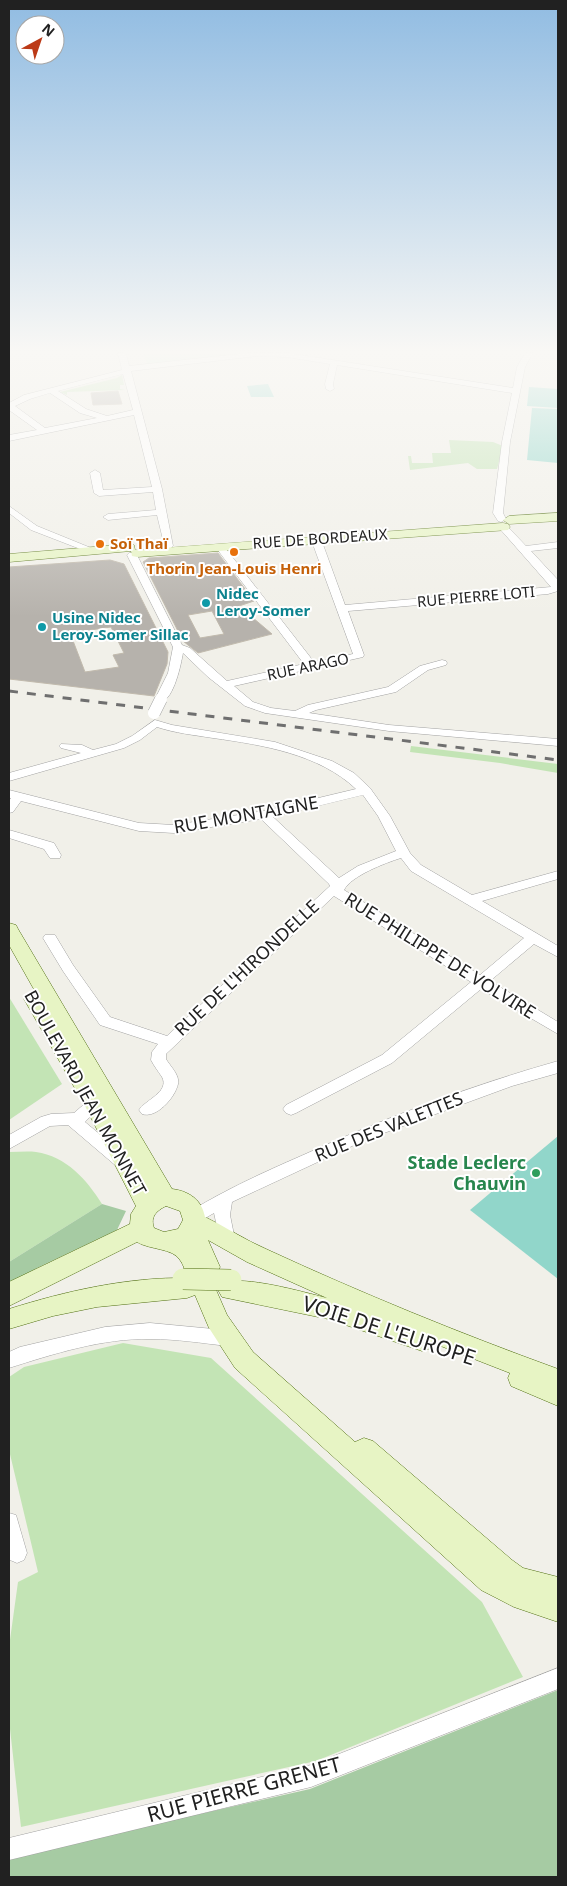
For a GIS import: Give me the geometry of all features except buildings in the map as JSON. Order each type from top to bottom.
[{"type":"main road","name":"RUE DE BORDEAUX","points":[[9,558],[91,550],[132,552],[168,546],[558,519]]},
{"type":"main road","name":"RUE DE BORDEAUX","points":[[9,564],[132,552],[316,539],[504,522]]},
{"type":"main road","points":[[9,929],[179,1217],[189,1253],[244,1360],[490,1580],[513,1594],[558,1608]]},
{"type":"main road","name":"BOULEVARD JEAN MONNET","points":[[9,955],[128,1166],[179,1217]]},
{"type":"main road","points":[[179,1217],[166,1242],[151,1238],[142,1229],[140,1221],[141,1214],[179,1217],[218,1234],[253,1254],[498,1363],[558,1395]]},
{"type":"main road","points":[[9,1296],[18,1288],[142,1229]]},
{"type":"main road","name":"VOIE DE L'EUROPE","points":[[9,1310],[49,1297],[120,1282],[230,1285],[299,1300],[355,1315],[498,1363],[558,1390]]},
{"type":"main road","name":"VOIE DE L'EUROPE","points":[[9,1319],[44,1308],[101,1295],[185,1283]]},
{"type":"main road","points":[[228,1329],[332,1423],[502,1570],[517,1580],[541,1588],[558,1591]]},
{"type":"main road","points":[[498,1363],[558,1380]]},
{"type":"street","points":[[145,441],[157,489],[168,546]]},
{"type":"street","points":[[504,522],[498,513],[506,441]]},
{"type":"street","points":[[95,473],[99,493],[157,489]]},
{"type":"street","points":[[9,510],[34,528],[91,550]]},
{"type":"street","points":[[108,517],[162,512]]},
{"type":"street","name":"RUE PIERRE LOTI","points":[[342,608],[556,589],[557,585],[524,549],[504,522]]},
{"type":"street","name":"RUE ARAGO","points":[[224,685],[354,657],[359,654],[316,539]]},
{"type":"street","points":[[524,549],[558,545]]},
{"type":"street","points":[[220,546],[312,666]]},
{"type":"street","points":[[9,776],[131,742],[155,718],[174,672],[178,647],[132,552]]},
{"type":"street","points":[[178,647],[186,650],[224,685],[254,707],[269,711],[389,728],[558,743]]},
{"type":"street","points":[[297,715],[312,707],[392,690],[416,673],[442,663]]},
{"type":"street","points":[[155,718],[170,728],[288,750],[322,762],[347,774],[365,790],[384,816],[402,853],[416,868],[558,952]]},
{"type":"street","points":[[65,746],[82,749],[93,754]]},
{"type":"street","name":"RUE MONTAIGNE","points":[[14,796],[154,829],[190,827],[264,815],[336,800],[365,790]]},
{"type":"street","points":[[9,809],[14,796]]},
{"type":"street","name":"RUE PHILIPPE DE VOLVIRE","points":[[264,815],[334,882],[338,892],[558,1029]]},
{"type":"street","points":[[9,834],[49,846],[55,855]]},
{"type":"street","name":"RUE DE L'HIRONDELLE","points":[[147,1110],[163,1098],[171,1083],[170,1077],[158,1060],[159,1052],[336,886],[386,858],[402,853]]},
{"type":"street","points":[[470,901],[487,894],[558,876]]},
{"type":"street","points":[[50,938],[77,982],[105,1021],[169,1042]]},
{"type":"street","points":[[291,1109],[387,1059],[533,938]]},
{"type":"street","name":"RUE DES VALETTES","points":[[179,1217],[359,1136],[508,1082],[558,1067]]},
{"type":"street","points":[[9,1143],[50,1120],[72,1120],[83,1116],[94,1104]]},
{"type":"street","points":[[72,1120],[128,1166]]},
{"type":"street","points":[[224,1198],[222,1215],[227,1240]]},
{"type":"street","points":[[9,1360],[20,1355],[106,1335],[150,1331],[180,1332],[228,1329]]},
{"type":"street","points":[[9,1522],[17,1553]]},
{"type":"street","name":"RUE PIERRE GRENET","points":[[9,1849],[311,1776],[558,1679]]},
{"type":"green space","points":[[449,441],[493,442],[503,446],[497,469],[477,469],[468,463],[410,470],[408,456],[411,456],[412,463],[433,463],[432,453],[451,453]]},
{"type":"green space","points":[[411,746],[558,764],[558,773],[500,763],[410,752]]},
{"type":"green space","points":[[9,997],[62,1084],[9,1120]]},
{"type":"green space","points":[[9,1152],[36,1152],[57,1158],[75,1170],[90,1186],[102,1204],[9,1262]]},
{"type":"green space","points":[[102,1204],[126,1211],[117,1230],[37,1268],[9,1287],[9,1262]]},
{"type":"green space","points":[[123,1343],[211,1358],[482,1602],[523,1677],[316,1761],[21,1827],[9,1720],[9,1647],[18,1582],[38,1572],[9,1450],[9,1377],[24,1367]]},
{"type":"green space","points":[[558,1690],[558,1877],[9,1877],[9,1857],[310,1789]]},
{"type":"shaded area","points":[[529,441],[558,441],[558,463],[527,460]]},
{"type":"shaded area","name":"Stade Leclerc Chauvin","points":[[558,1136],[558,1279],[470,1210]]},
{"type":"railway","points":[[9,691],[558,760]]},
{"type":"place","name":"Soï Thaï","points":[[100,544]]},
{"type":"place","name":"Thorin Jean-Louis Henri","points":[[234,552]]},
{"type":"place","name":"Nidec Leroy-Somer","points":[[206,603]]},
{"type":"place","name":"Usine Nidec Leroy-Somer Sillac","points":[[42,627]]},
{"type":"place","name":"Stade Leclerc Chauvin","points":[[536,1173]]}]
